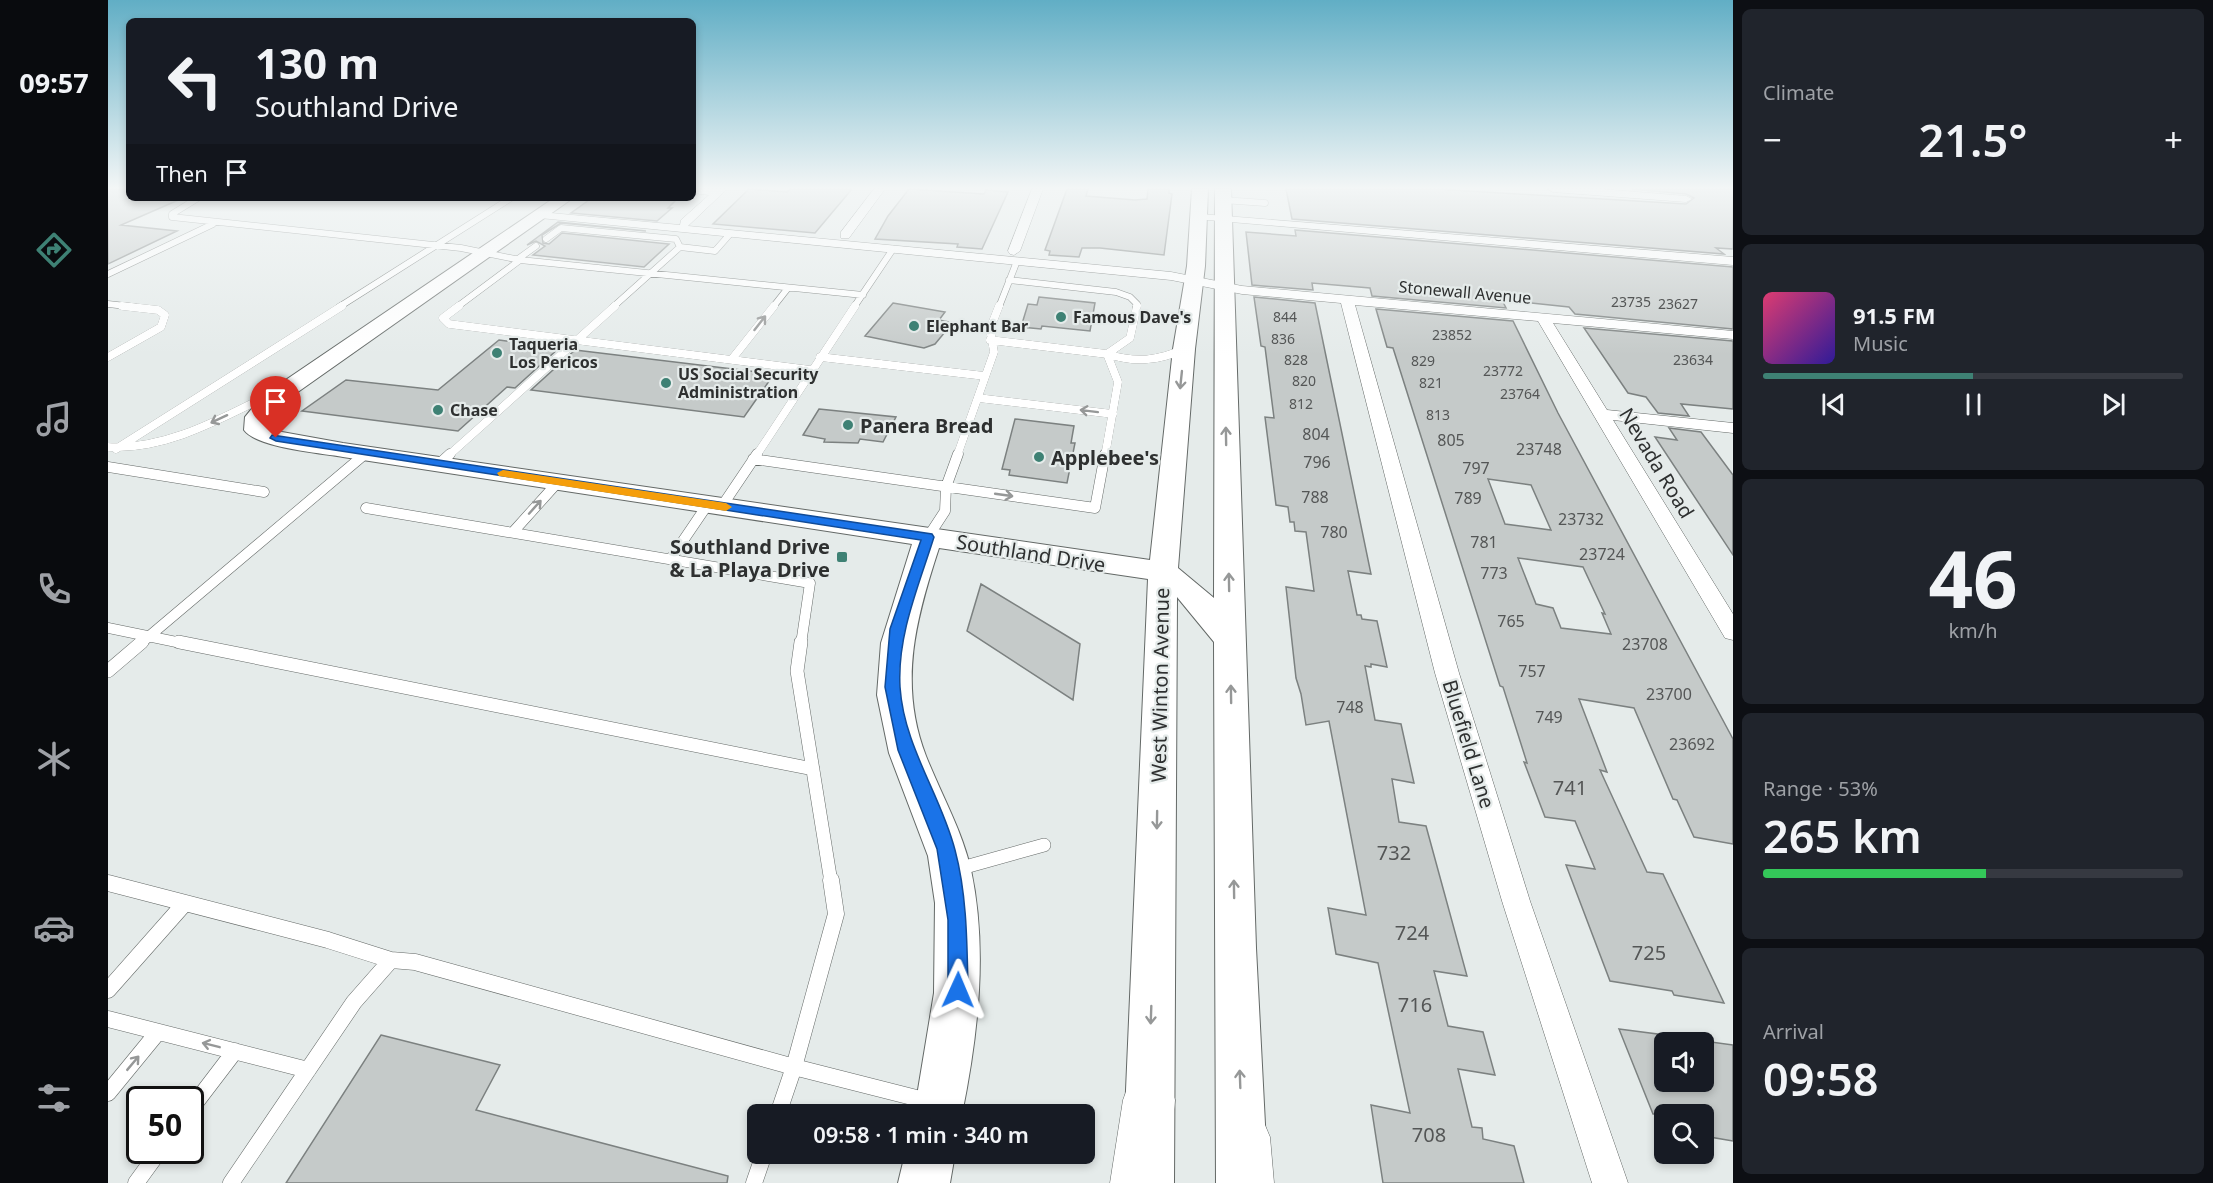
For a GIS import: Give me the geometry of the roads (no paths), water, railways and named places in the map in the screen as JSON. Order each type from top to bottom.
[{"type":"highway","points":[[1138,1183],[1149,1100]]},
{"type":"main road","name":"Southland Drive","points":[[497,244],[270,401],[257,417],[256,430],[276,438],[366,453],[1162,572]]},
{"type":"main road","name":"West Winton Avenue","points":[[1148,1183],[1162,572],[1184,349],[1197,244]]},
{"type":"main road","points":[[1223,244],[1235,948],[1244,1168]]},
{"type":"main road","points":[[928,537],[897,629],[893,687],[906,750],[939,828],[951,871],[959,942],[958,990],[953,1041],[940,1104]]},
{"type":"main road","points":[[1162,572],[1180,582],[1211,610],[1230,641]]},
{"type":"main road","points":[[924,1183],[928,1164]]},
{"type":"street","name":"Stonewall Avenue","points":[[841,244],[1015,256],[1171,276],[1223,286],[1347,300],[1733,335]]},
{"type":"street","points":[[1015,256],[1019,244]]},
{"type":"street","points":[[1585,244],[1733,261]]},
{"type":"street","name":"Bluefield Lane","points":[[1347,300],[1447,674],[1516,901],[1610,1183]]},
{"type":"street","name":"Nevada Road","points":[[1543,318],[1733,632]]},
{"type":"street","points":[[1601,414],[1733,428]]},
{"type":"lane","points":[[108,274],[171,244]]},
{"type":"lane","points":[[428,244],[519,259],[863,295]]},
{"type":"lane","points":[[439,464],[680,247],[715,251],[721,244]]},
{"type":"lane","points":[[112,448],[436,245]]},
{"type":"lane","points":[[536,246],[443,318],[444,322],[811,370]]},
{"type":"lane","points":[[672,557],[753,459],[893,249]]},
{"type":"lane","points":[[928,537],[945,511],[946,487],[994,352],[990,340],[990,329],[1009,280],[1015,256]]},
{"type":"lane","points":[[1009,280],[1116,292],[1130,297],[1137,304],[1130,338],[1107,354]]},
{"type":"lane","points":[[732,359],[788,288]]},
{"type":"lane","points":[[108,304],[158,310],[165,315],[161,327],[108,357]]},
{"type":"lane","points":[[990,340],[1107,354],[1121,360],[1146,362],[1163,360],[1184,349]]},
{"type":"lane","points":[[753,459],[1095,508],[1118,382],[1107,354]]},
{"type":"lane","points":[[820,357],[985,376]]},
{"type":"lane","points":[[112,448],[147,445],[198,428],[291,385]]},
{"type":"lane","points":[[978,398],[1113,414]]},
{"type":"lane","points":[[108,671],[366,453]]},
{"type":"lane","points":[[108,466],[264,492]]},
{"type":"lane","points":[[513,532],[558,482]]},
{"type":"lane","points":[[366,508],[672,557],[810,583],[797,671],[836,914],[794,1067],[781,1104]]},
{"type":"lane","points":[[108,628],[813,769]]},
{"type":"lane","points":[[951,871],[1044,845]]},
{"type":"lane","points":[[108,883],[328,940],[391,960],[415,962],[922,1104]]},
{"type":"lane","points":[[108,990],[185,903]]},
{"type":"lane","points":[[231,1183],[354,1002],[391,960]]},
{"type":"lane","points":[[108,1019],[308,1070]]},
{"type":"lane","points":[[108,1093],[158,1032]]},
{"type":"lane","points":[[204,1092],[235,1051]]},
{"type":"lane","points":[[136,1183],[150,1164]]},
{"type":"lane","points":[[754,1183],[761,1164]]},
{"type":"place","name":"Famous Dave's","points":[[1061,317]]},
{"type":"place","name":"Elephant Bar","points":[[914,326]]},
{"type":"place","name":"Taqueria Los Pericos","points":[[497,353]]},
{"type":"place","name":"US Social Security Administration","points":[[666,383]]},
{"type":"place","name":"Chase","points":[[438,410]]},
{"type":"place","name":"Panera Bread","points":[[848,425]]},
{"type":"place","name":"Applebee's","points":[[1039,457]]},
{"type":"place","name":"Southland Drive & La Playa Drive","points":[[842,557]]}]
